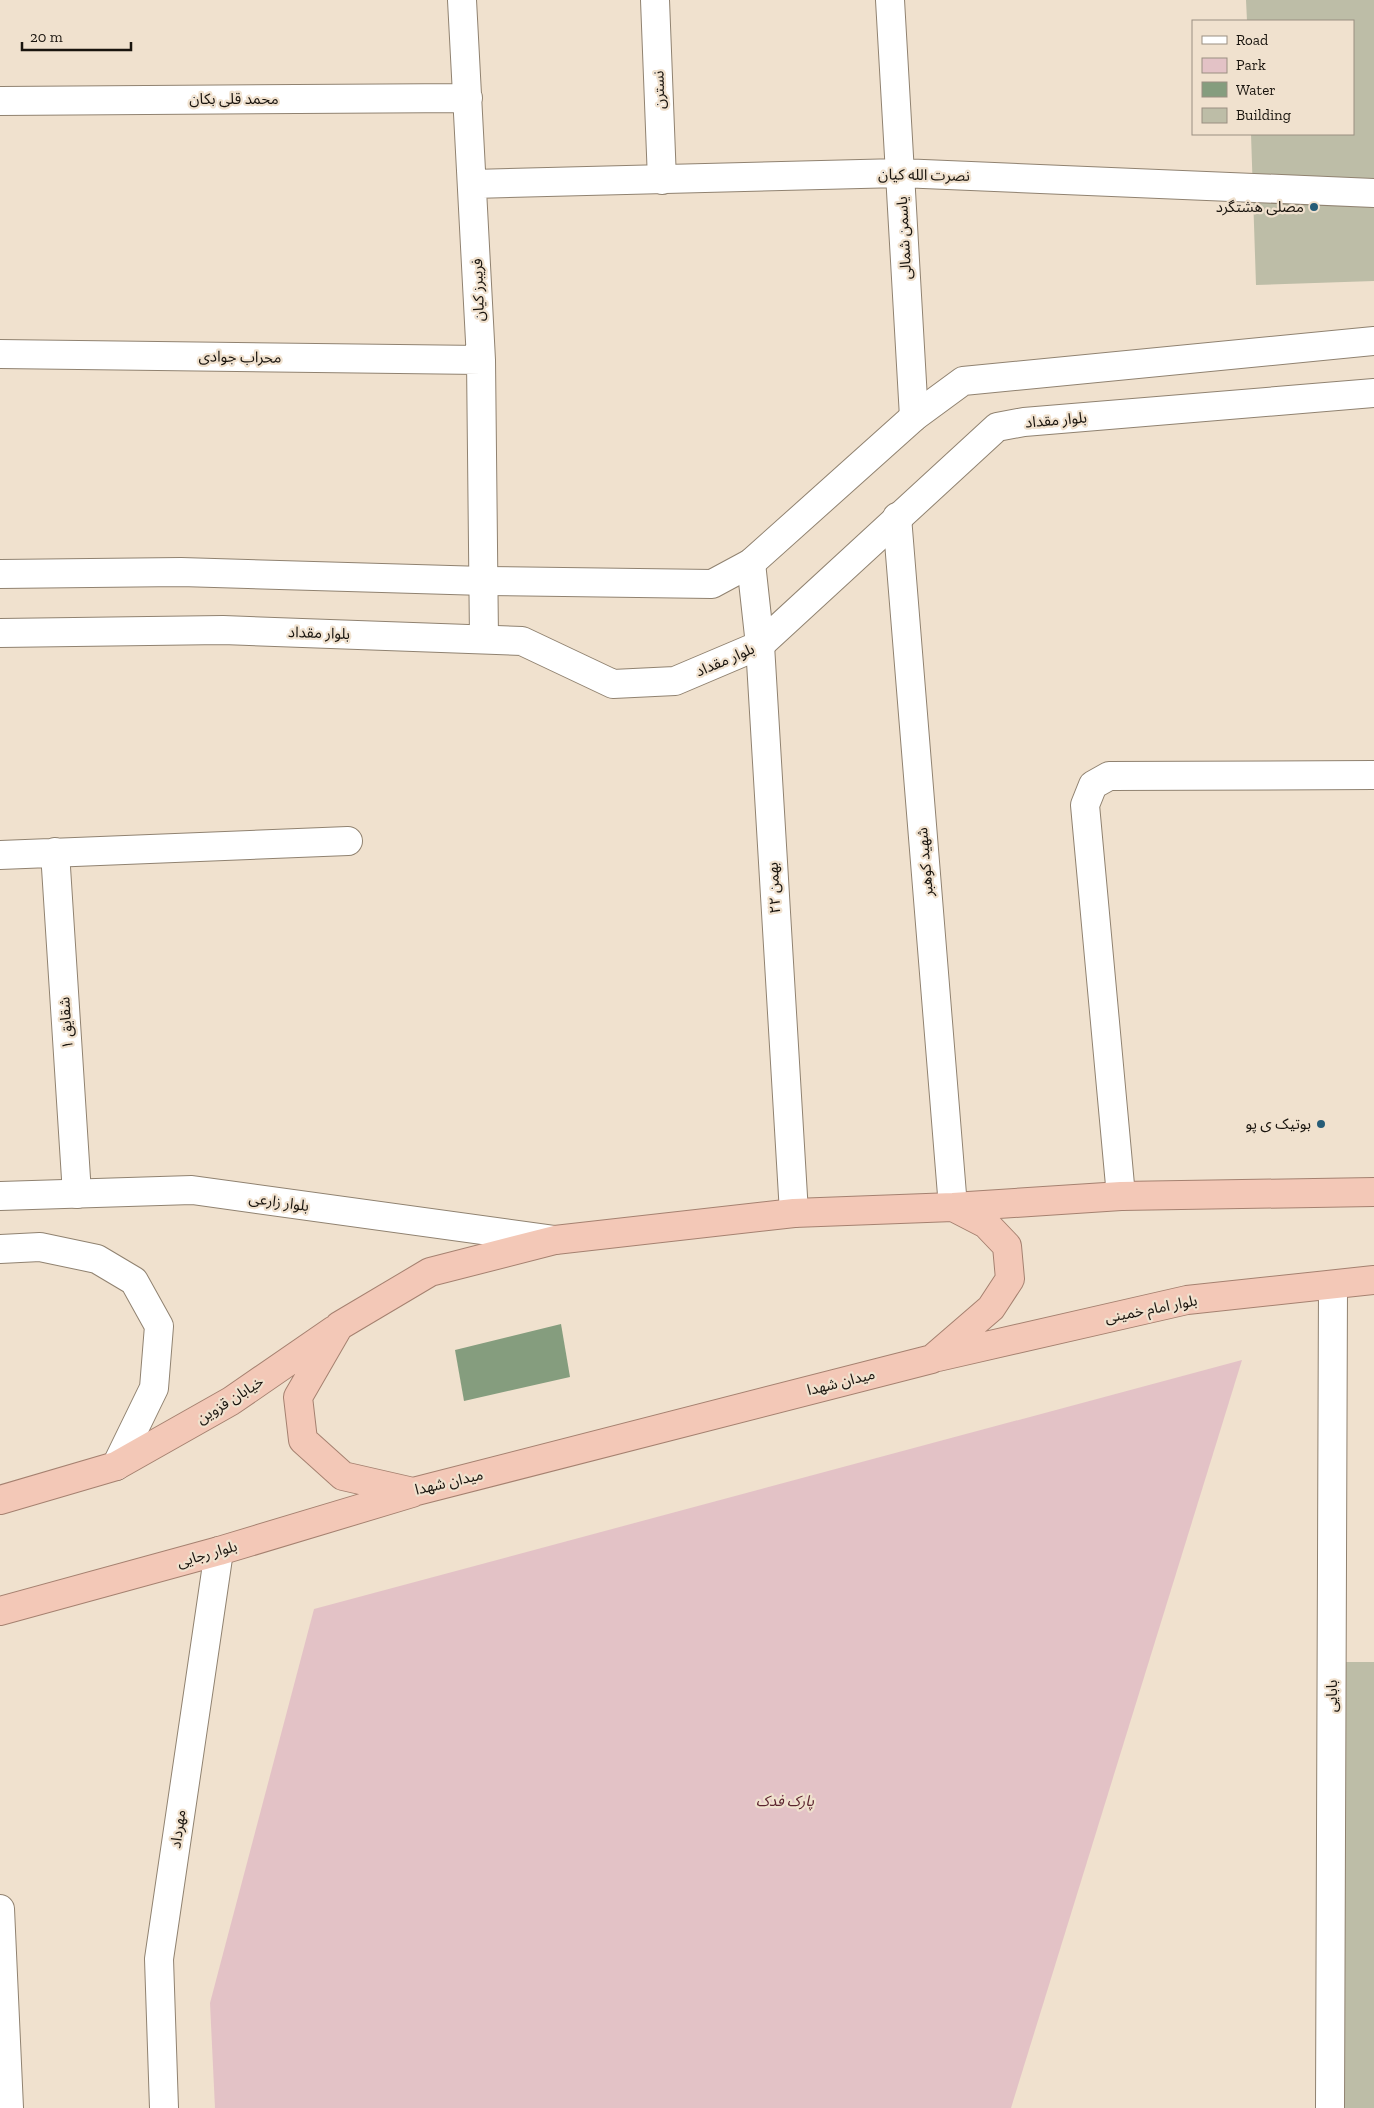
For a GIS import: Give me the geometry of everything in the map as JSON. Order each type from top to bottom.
[{"type":"highway","points":[[953,1207],[1121,1196],[1374,1192]]},
{"type":"highway","name":"میدان شهدا","points":[[953,1207],[986,1224],[1007,1246],[1010,1279],[992,1308],[932,1359],[413,1492],[343,1476],[303,1440],[298,1397],[339,1326],[430,1272],[556,1240],[794,1213],[953,1207]]},
{"type":"highway","name":"بلوار امام خمینی","points":[[932,1359],[1187,1300],[1374,1280]]},
{"type":"highway","name":"خیابان قزوین","points":[[116,1466],[231,1401],[339,1326]]},
{"type":"highway","points":[[0,1500],[116,1466]]},
{"type":"highway","name":"بلوار رجایی","points":[[0,1612],[219,1552],[413,1492]]},
{"type":"street","name":"فریبرز کیان","points":[[462,0],[473,184],[480,360],[484,640]]},
{"type":"street","name":"نسترن","points":[[655,0],[662,180]]},
{"type":"street","name":"یاسمن شمالی","points":[[890,0],[914,416]]},
{"type":"street","name":"محمد قلی بکان","points":[[0,101],[468,98]]},
{"type":"street","name":"نصرت الله کیان","points":[[473,184],[900,173],[1374,193]]},
{"type":"street","points":[[0,574],[181,572],[484,581],[712,584],[752,563],[914,416],[963,381],[1374,341]]},
{"type":"street","name":"محراب جوادی","points":[[0,354],[480,360]]},
{"type":"street","name":"بلوار مقداد","points":[[0,633],[223,630],[522,641],[613,684],[675,681],[760,645],[997,427],[1024,422],[1374,393]]},
{"type":"street","name":"شهید کوهبر","points":[[897,517],[953,1207]]},
{"type":"street","name":"۲۲ بهمن","points":[[752,563],[760,645],[794,1213]]},
{"type":"street","points":[[1121,1196],[1085,805],[1093,785],[1109,776],[1374,775]]},
{"type":"street","points":[[0,855],[348,841]]},
{"type":"street","name":"شقایق ۱","points":[[54,852],[77,1194]]},
{"type":"street","name":"بلوار زارعی","points":[[0,1196],[192,1190],[556,1240]]},
{"type":"street","points":[[0,1248],[40,1247],[97,1259],[134,1281],[159,1326],[154,1388],[116,1466]]},
{"type":"street","name":"بابایی","points":[[1330,2108],[1333,1285]]},
{"type":"street","name":"مهرداد","points":[[164,2108],[160,1959],[219,1552]]},
{"type":"street","points":[[0,1909],[9,2108]]},
{"type":"green space","name":"پارک فدک","points":[[1242,1360],[1011,2108],[215,2108],[210,2003],[314,1609]]},
{"type":"water","points":[[561,1324],[570,1377],[464,1401],[455,1350]]},
{"type":"building","name":"مصلی هشتگرد","points":[[1246,0],[1374,0],[1374,281],[1256,285],[1251,135],[1354,135],[1354,20],[1247,20]]},
{"type":"building","points":[[1341,1662],[1374,1662],[1374,2108],[1332,2108]]},
{"type":"place","name":"مصلی هشتگرد","points":[[1314,207]]},
{"type":"place","name":"بوتیک ی پو","points":[[1321,1124]]}]
